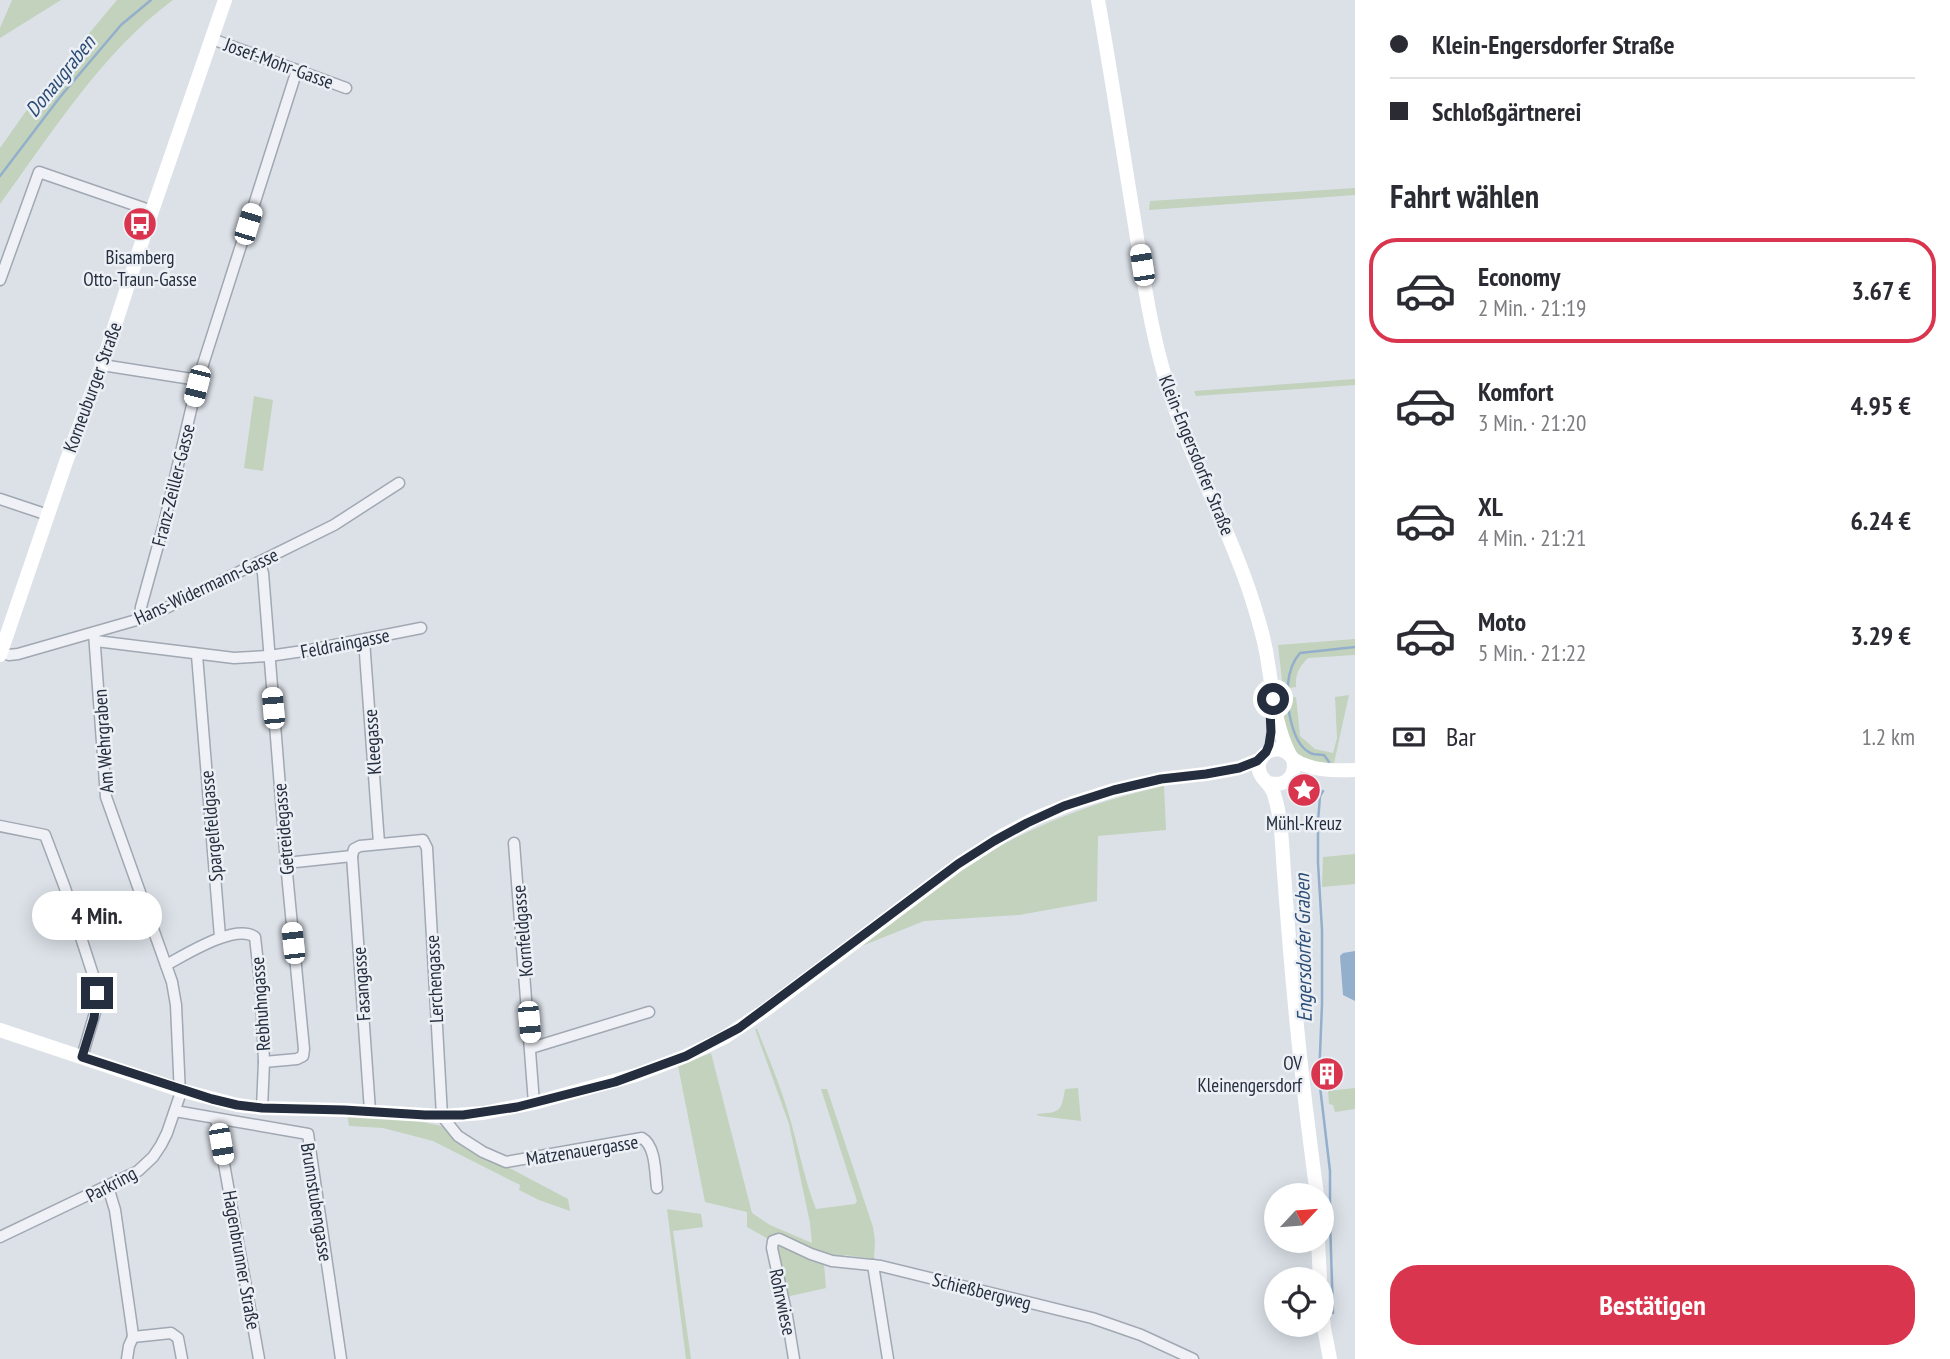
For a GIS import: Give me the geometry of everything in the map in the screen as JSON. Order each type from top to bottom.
[{"type":"main road","name":"Korneuburger Straße","points":[[0,654],[102,365],[225,0]]},
{"type":"main road","name":"Klein-Engersdorfer Straße","points":[[1098,0],[1147,299],[1162,368],[1184,433],[1248,588],[1265,646],[1281,736],[1291,757]]},
{"type":"main road","name":"Klein-Engersdorfer Straße","points":[[1264,755],[1271,738],[1270,710],[1273,699]]},
{"type":"main road","points":[[0,1030],[225,1103],[262,1108],[442,1116],[483,1113],[615,1082],[686,1056],[725,1037],[764,1011],[958,864],[994,841],[1064,806],[1161,779],[1243,767],[1280,749],[1306,766],[1355,770]]},
{"type":"main road","points":[[1264,755],[1259,769],[1276,802],[1282,841],[1296,1009],[1316,1183]]},
{"type":"main road","points":[[1282,841],[1284,796],[1288,780],[1295,769],[1291,757]]},
{"type":"main road","points":[[1206,774],[1246,775],[1276,784],[1332,770]]},
{"type":"main road","points":[[1326,1337],[1330,1359]]},
{"type":"street","name":"Josef-Mohr-Gasse","points":[[212,39],[346,88]]},
{"type":"street","name":"Franz-Zeiller-Gasse","points":[[140,619],[198,380],[297,71]]},
{"type":"street","points":[[0,280],[39,172],[152,211]]},
{"type":"street","points":[[102,365],[198,380]]},
{"type":"street","name":"Hans-Widermann-Gasse","points":[[0,654],[14,655],[95,637],[140,619],[334,525],[399,483]]},
{"type":"street","points":[[0,499],[48,515]]},
{"type":"street","name":"Getreidegasse","points":[[259,562],[263,573],[304,1052],[298,1059],[264,1062]]},
{"type":"street","name":"Feldraingasse","points":[[269,656],[421,628]]},
{"type":"street","points":[[95,637],[197,655],[234,658],[269,656]]},
{"type":"street","name":"Am Wehrgraben","points":[[95,637],[106,797],[172,982],[176,1005],[180,1090]]},
{"type":"street","name":"Kleegasse","points":[[364,640],[379,844]]},
{"type":"street","name":"Spargelfeldgasse","points":[[197,655],[220,937]]},
{"type":"street","points":[[0,825],[45,835],[92,969],[97,998],[82,1057]]},
{"type":"street","name":"Lerchengasse","points":[[379,844],[421,839],[427,848],[442,1116]]},
{"type":"street","name":"Kornfeldgasse","points":[[514,843],[534,1103]]},
{"type":"street","points":[[286,863],[352,856],[356,847],[379,844]]},
{"type":"street","name":"Fasangasse","points":[[352,856],[370,1111]]},
{"type":"street","name":"Rebhuhngasse","points":[[220,937],[249,933],[255,937],[261,991],[264,1062],[262,1108]]},
{"type":"street","points":[[166,965],[220,937]]},
{"type":"street","points":[[531,1048],[649,1012]]},
{"type":"street","name":"Parkring","points":[[0,1237],[132,1175],[153,1157],[165,1138],[180,1090]]},
{"type":"street","name":"Brunnstubengasse","points":[[175,1111],[308,1134],[341,1359]]},
{"type":"street","name":"Matzenauergasse","points":[[442,1116],[458,1136],[483,1152],[506,1162],[642,1138],[648,1141],[651,1148],[657,1188]]},
{"type":"street","name":"Hagenbrunner Straße","points":[[216,1119],[259,1359]]},
{"type":"street","points":[[108,1186],[115,1210],[133,1337],[127,1359]]},
{"type":"street","name":"Schießbergweg","points":[[772,1246],[773,1241],[779,1239],[821,1258],[873,1265],[1092,1318],[1141,1335],[1193,1359]]},
{"type":"street","name":"Rohrwiese","points":[[772,1246],[794,1359]]},
{"type":"street","points":[[873,1265],[888,1359]]},
{"type":"street","points":[[133,1337],[172,1333],[178,1338],[182,1359]]},
{"type":"green space","points":[[12,0],[61,0],[0,38],[0,28]]},
{"type":"green space","points":[[117,0],[173,0],[124,44],[101,69],[0,204],[0,148],[36,97]]},
{"type":"green space","points":[[1355,188],[1355,195],[1149,210],[1150,201]]},
{"type":"green space","points":[[1355,379],[1355,385],[1196,396],[1194,391]]},
{"type":"green space","points":[[254,396],[273,400],[263,471],[244,468]]},
{"type":"green space","points":[[1355,639],[1355,655],[1308,658],[1298,671],[1296,687],[1283,689],[1278,645]]},
{"type":"green space","points":[[1349,695],[1334,763],[1319,764],[1299,757],[1289,740],[1279,704],[1281,699],[1296,697],[1300,736],[1315,749],[1333,753],[1337,738],[1335,697]]},
{"type":"green space","points":[[1164,786],[1166,830],[1098,836],[1097,901],[1019,915],[924,921],[862,946],[950,878],[1003,845],[1070,814],[1116,798]]},
{"type":"green space","points":[[1355,854],[1355,884],[1322,887],[1323,857]]},
{"type":"green space","points":[[755,1029],[785,1101],[816,1209],[855,1204],[857,1201],[821,1089],[827,1089],[873,1227],[875,1241],[874,1259],[845,1255],[839,1258],[837,1265],[824,1264],[826,1288],[786,1297],[770,1240],[747,1227],[747,1212],[705,1202],[678,1066],[711,1053],[752,1213],[770,1225],[812,1243],[789,1124]]},
{"type":"green space","points":[[1078,1088],[1081,1121],[1036,1114],[1055,1112],[1062,1103],[1065,1089]]},
{"type":"green space","points":[[1355,1088],[1355,1109],[1335,1112],[1333,1105],[1329,1104],[1328,1091]]},
{"type":"green space","points":[[347,1113],[408,1119],[442,1126],[453,1138],[568,1199],[570,1211],[519,1190],[520,1185],[433,1141],[383,1128],[349,1126]]},
{"type":"green space","points":[[667,1209],[701,1214],[703,1227],[673,1231],[691,1359],[686,1359]]},
{"type":"water","points":[[1355,951],[1355,1001],[1343,995],[1340,956]]},
{"type":"waterway","name":"Donaugraben","points":[[0,176],[60,97],[121,25],[151,0]]},
{"type":"waterway","name":"Engersdorfer Graben","points":[[1329,762],[1324,755],[1306,750],[1295,734],[1288,702],[1289,675],[1300,653],[1355,647]]},
{"type":"waterway","name":"Engersdorfer Graben","points":[[1323,791],[1320,796],[1318,822],[1322,930],[1319,1078],[1330,1171],[1332,1267]]},
{"type":"place","name":"Bisamberg Otto-Traun-Gasse","points":[[140,224]]},
{"type":"place","name":"Mühl-Kreuz","points":[[1304,790]]},
{"type":"place","name":"OV Kleinengersdorf","points":[[1327,1074]]},
{"type":"route","points":[[97,993],[94,1018],[82,1057],[180,1090],[237,1105],[442,1116],[501,1110],[570,1094],[673,1062],[725,1037],[764,1011],[958,864],[1027,823],[1064,806],[1114,790],[1161,779],[1239,768],[1261,759],[1271,738],[1270,710],[1273,699]]}]
